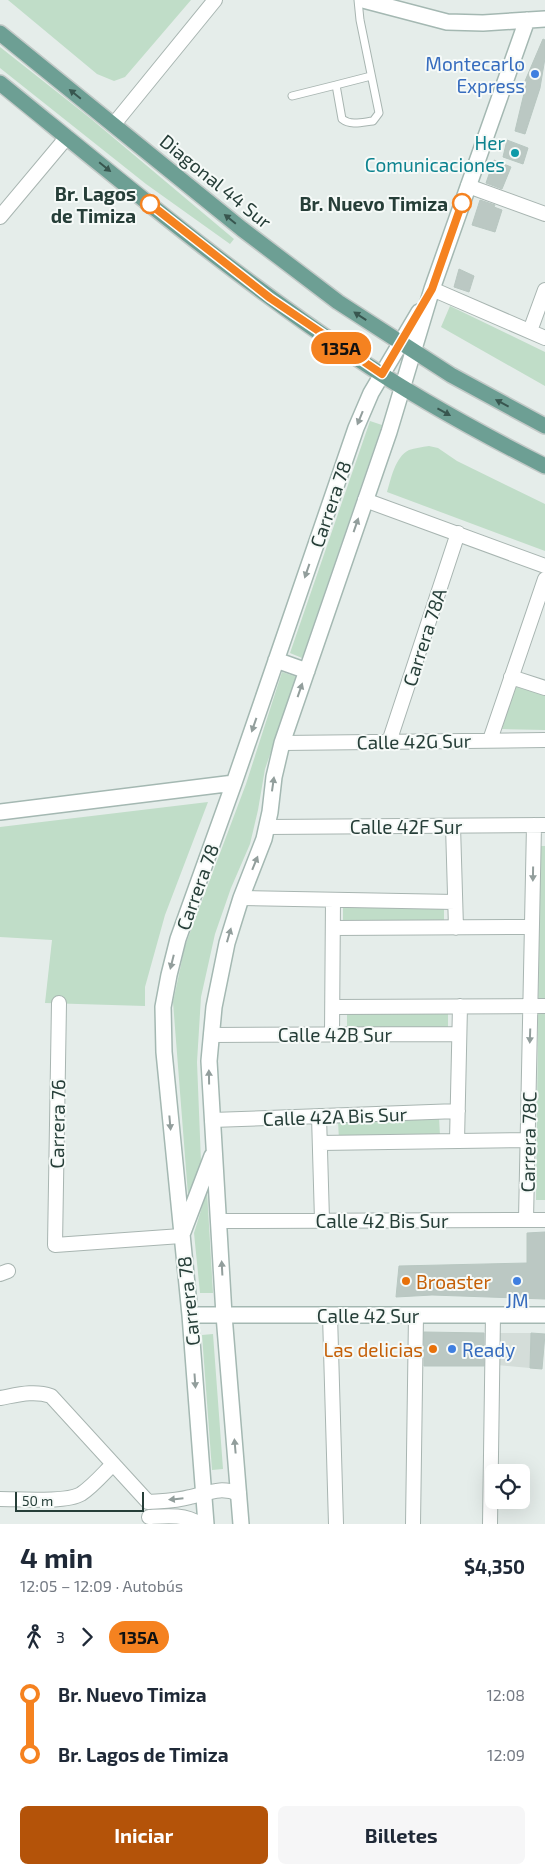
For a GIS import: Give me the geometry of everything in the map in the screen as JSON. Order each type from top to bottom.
[{"type":"main road","name":"Diagonal 44 Sur","points":[[0,33],[286,263],[338,302],[474,388],[545,426]]},
{"type":"main road","points":[[0,83],[270,298],[402,387],[545,466]]},
{"type":"street","points":[[114,124],[215,0]]},
{"type":"street","points":[[373,1],[448,22],[474,23],[545,19]]},
{"type":"street","name":"Carrera 78","points":[[242,1524],[224,1315],[209,1061],[211,1034],[225,950],[241,898],[267,827],[274,777],[282,743],[389,432],[402,387],[407,347],[432,289],[527,20]]},
{"type":"street","points":[[0,217],[67,137]]},
{"type":"street","points":[[468,186],[545,214]]},
{"type":"street","points":[[432,289],[545,338]]},
{"type":"street","points":[[530,331],[545,290]]},
{"type":"street","name":"Carrera 78","points":[[206,1524],[190,1315],[164,1052],[163,1007],[178,939],[234,783],[356,428],[382,374],[407,347]]},
{"type":"street","points":[[365,500],[545,566]]},
{"type":"street","name":"Carrera 78A","points":[[389,742],[458,533]]},
{"type":"street","points":[[490,740],[545,579]]},
{"type":"street","points":[[276,660],[307,671]]},
{"type":"street","points":[[512,677],[545,688]]},
{"type":"street","name":"Calle 42G Sur","points":[[282,743],[545,740]]},
{"type":"street","points":[[0,812],[234,783]]},
{"type":"street","name":"Calle 42F Sur","points":[[267,827],[540,825]]},
{"type":"street","name":"Carrera 78C","points":[[526,1220],[528,1140],[538,1006],[532,927],[540,825]]},
{"type":"street","points":[[452,826],[456,928]]},
{"type":"street","points":[[241,898],[455,902]]},
{"type":"street","points":[[332,1034],[334,900]]},
{"type":"street","points":[[333,928],[532,927]]},
{"type":"street","name":"Carrera 76","points":[[59,1003],[55,1245],[181,1236]]},
{"type":"street","points":[[457,1140],[460,1006]]},
{"type":"street","points":[[332,1007],[538,1006]]},
{"type":"street","name":"Calle 42B Sur","points":[[211,1034],[459,1034]]},
{"type":"street","name":"Calle 42A Bis Sur","points":[[212,1120],[458,1112]]},
{"type":"street","points":[[319,1116],[322,1220]]},
{"type":"street","points":[[320,1143],[528,1140]]},
{"type":"street","points":[[181,1236],[214,1151]]},
{"type":"street","name":"Calle 42 Bis Sur","points":[[219,1221],[545,1220]]},
{"type":"street","name":"Calle 42 Sur","points":[[190,1315],[545,1316]]},
{"type":"street","points":[[330,1315],[336,1524]]},
{"type":"street","points":[[413,1524],[416,1315]]},
{"type":"street","points":[[490,1524],[493,1315]]},
{"type":"street","points":[[0,1398],[31,1393],[42,1393],[51,1396],[148,1502],[146,1521],[179,1516],[200,1524]]},
{"type":"street","points":[[0,1499],[61,1499],[75,1497],[92,1485],[112,1464]]},
{"type":"street","points":[[148,1502],[179,1499],[210,1491],[225,1490],[239,1494]]},
{"type":"lane","points":[[336,85],[342,119],[350,123],[373,121],[379,113],[358,0]]},
{"type":"lane","points":[[292,96],[371,76]]},
{"type":"shaded area","points":[[499,1333],[531,1333],[530,1368],[497,1365]]},
{"type":"green space","points":[[8,0],[191,0],[125,77],[114,81],[97,74]]},
{"type":"green space","points":[[0,47],[90,118],[234,239],[230,244],[146,184],[0,68]]},
{"type":"green space","points":[[450,306],[545,352],[545,386],[441,327]]},
{"type":"green space","points":[[370,421],[382,425],[302,658],[290,653]]},
{"type":"green space","points":[[429,446],[438,448],[457,461],[545,504],[545,551],[387,492],[394,469],[404,453],[411,449]]},
{"type":"green space","points":[[282,672],[297,677],[265,769],[250,844],[231,888],[215,934],[201,997],[197,1062],[201,1162],[188,1195],[173,1002],[185,946],[246,784]]},
{"type":"green space","points":[[515,683],[545,693],[545,730],[502,729]]},
{"type":"green space","points":[[208,802],[165,915],[145,987],[145,1006],[45,1003],[52,940],[0,937],[0,827]]},
{"type":"green space","points":[[540,846],[545,846],[545,1200],[536,1200]]},
{"type":"green space","points":[[444,904],[444,923],[343,924],[343,905]]},
{"type":"green space","points":[[347,1010],[448,1010],[448,1029],[347,1030]]},
{"type":"green space","points":[[439,1117],[440,1136],[339,1140],[338,1121]]},
{"type":"green space","points":[[207,1191],[213,1293],[200,1293],[194,1233]]},
{"type":"green space","points":[[213,1334],[223,1469],[212,1470],[202,1335]]},
{"type":"building","points":[[543,39],[545,40],[545,58],[540,88],[525,134],[515,131],[527,81],[525,81]]},
{"type":"building","name":"Her Comunicaciones","points":[[507,140],[528,148],[523,164],[503,157]]},
{"type":"building","points":[[494,160],[511,167],[502,189],[486,183]]},
{"type":"building","points":[[480,200],[495,205],[494,207],[502,210],[495,232],[472,225]]},
{"type":"building","points":[[459,269],[474,276],[469,292],[454,287]]},
{"type":"building","points":[[545,1232],[545,1299],[432,1295],[396,1297],[399,1266],[527,1263],[527,1233]]},
{"type":"building","points":[[424,1332],[484,1333],[484,1366],[424,1366]]},
{"type":"building","points":[[531,1333],[545,1334],[542,1369],[530,1368]]},
{"type":"bus line","name":"135A","points":[[150,204],[270,298],[382,374],[432,289],[462,203]]},
{"type":"place","name":"Montecarlo Express","points":[[535,74]]},
{"type":"place","name":"Her Comunicaciones","points":[[515,153]]},
{"type":"place","name":"Br. Nuevo Timiza","points":[[462,203]]},
{"type":"place","name":"Br. Lagos de Timiza","points":[[150,204]]},
{"type":"place","name":"Broaster","points":[[406,1281]]},
{"type":"place","name":"JM","points":[[517,1281]]},
{"type":"place","name":"Las delicias","points":[[433,1349]]},
{"type":"place","name":"Ready","points":[[452,1349]]}]
